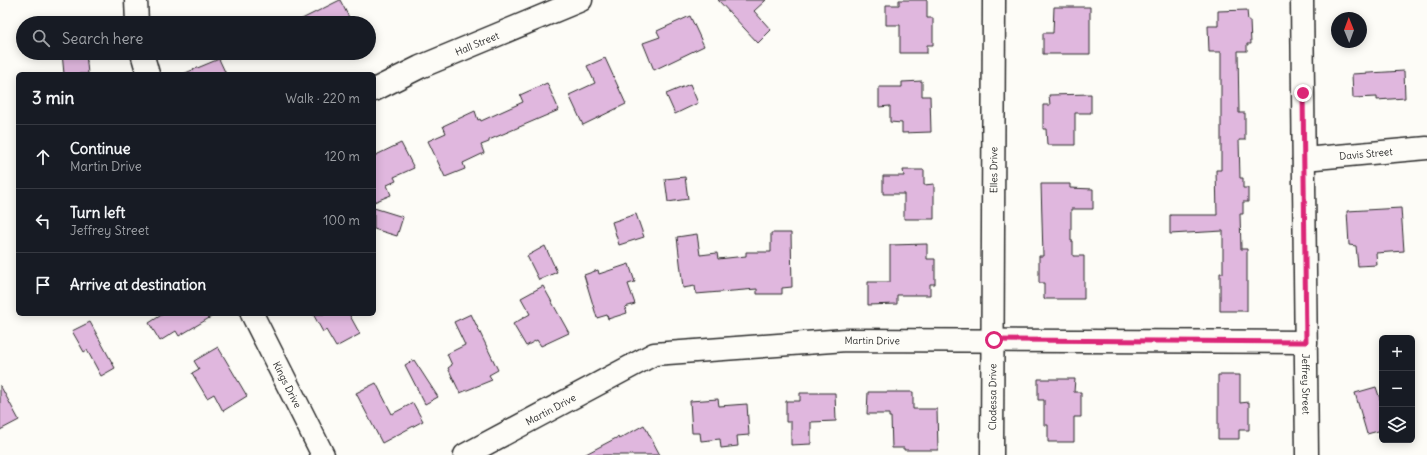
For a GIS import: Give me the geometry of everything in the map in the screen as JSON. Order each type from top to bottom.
[{"type":"street","points":[[136,0],[137,16]]},
{"type":"street","name":"Hall Street","points":[[376,89],[420,67],[581,0]]},
{"type":"street","name":"Elles Drive","points":[[994,0],[994,340]]},
{"type":"street","name":"Jeffrey Street","points":[[1302,0],[1308,455]]},
{"type":"street","points":[[144,60],[147,72]]},
{"type":"street","name":"Davis Street","points":[[1304,159],[1427,148]]},
{"type":"street","name":"Kings Drive","points":[[253,316],[323,455]]},
{"type":"street","name":"Martin Drive","points":[[465,455],[654,354],[846,340],[1306,342]]},
{"type":"street","name":"Clodessa Drive","points":[[992,455],[994,340]]},
{"type":"building","points":[[340,0],[348,16],[308,16]]},
{"type":"building","points":[[718,0],[766,0],[754,11],[771,30],[758,43]]},
{"type":"building","points":[[899,0],[927,0],[927,18],[933,18],[933,45],[927,45],[927,53],[900,53],[900,25],[886,25],[886,5],[899,5]]},
{"type":"building","points":[[1054,7],[1090,7],[1090,54],[1043,54],[1043,33],[1053,33]]},
{"type":"building","points":[[1247,10],[1248,21],[1250,21],[1251,44],[1247,44],[1247,51],[1238,51],[1239,113],[1245,113],[1245,140],[1239,140],[1240,178],[1243,178],[1243,188],[1248,188],[1248,202],[1243,202],[1243,214],[1240,214],[1241,249],[1247,249],[1247,311],[1220,311],[1220,273],[1223,273],[1223,231],[1170,234],[1170,215],[1217,215],[1216,170],[1221,170],[1221,52],[1209,52],[1208,26],[1218,26],[1218,11]]},
{"type":"building","points":[[690,16],[704,46],[654,70],[643,43],[660,37],[657,31]]},
{"type":"building","points":[[605,58],[626,104],[583,125],[569,95],[595,83],[587,66]]},
{"type":"building","points":[[63,60],[87,60],[88,72],[64,72]]},
{"type":"building","points":[[219,60],[225,72],[188,72]]},
{"type":"building","points":[[1404,71],[1405,98],[1377,100],[1377,97],[1353,98],[1352,74]]},
{"type":"building","points":[[922,81],[922,96],[930,96],[931,132],[902,133],[902,123],[890,122],[890,106],[879,107],[879,87],[902,87],[902,82]]},
{"type":"building","points":[[547,83],[559,110],[489,140],[489,142],[481,145],[484,153],[463,163],[465,169],[445,177],[428,141],[446,133],[443,126],[475,111],[478,120],[480,119],[481,121],[523,102],[520,95]]},
{"type":"building","points":[[690,84],[698,103],[675,114],[666,94]]},
{"type":"building","points":[[1091,94],[1091,113],[1075,113],[1075,145],[1047,145],[1046,129],[1043,129],[1043,105],[1050,105],[1049,95]]},
{"type":"building","points":[[401,143],[414,168],[394,177],[396,181],[387,185],[391,195],[376,201],[376,155]]},
{"type":"building","points":[[903,170],[924,170],[924,185],[934,184],[934,219],[904,219],[904,194],[883,194],[883,176],[904,176]]},
{"type":"building","points":[[685,177],[688,199],[668,202],[665,179]]},
{"type":"building","points":[[1041,184],[1070,184],[1070,188],[1093,189],[1093,209],[1071,209],[1071,241],[1073,241],[1073,256],[1084,256],[1084,299],[1044,299],[1044,283],[1039,283],[1039,256],[1043,256]]},
{"type":"building","points":[[1401,208],[1404,251],[1376,253],[1377,265],[1358,266],[1356,246],[1349,245],[1347,211]]},
{"type":"building","points":[[376,209],[403,217],[397,236],[376,230]]},
{"type":"building","points":[[636,214],[644,237],[619,245],[612,222]]},
{"type":"building","points":[[771,233],[791,233],[792,287],[782,288],[782,294],[757,294],[757,289],[696,294],[695,286],[683,288],[677,237],[697,234],[700,255],[717,253],[718,259],[746,256],[746,252],[771,252]]},
{"type":"building","points":[[927,244],[927,259],[935,259],[935,284],[930,284],[930,295],[897,295],[897,304],[868,305],[868,282],[890,282],[890,245]]},
{"type":"building","points":[[545,246],[557,272],[539,280],[527,256]]},
{"type":"building","points":[[629,264],[635,282],[628,284],[635,304],[625,307],[627,313],[608,319],[607,315],[597,318],[584,275],[598,270],[599,274]]},
{"type":"building","points":[[543,286],[569,333],[541,346],[537,340],[526,346],[513,324],[530,314],[521,298]]},
{"type":"building","points":[[471,314],[498,370],[489,375],[492,380],[460,393],[448,368],[452,365],[447,354],[465,345],[454,322]]},
{"type":"building","points":[[160,316],[213,316],[179,336],[176,331],[160,341],[149,323]]},
{"type":"building","points":[[314,316],[350,316],[360,334],[336,347],[326,330],[323,332]]},
{"type":"building","points":[[90,322],[115,368],[101,376],[87,350],[84,352],[72,331]]},
{"type":"building","points":[[218,347],[247,396],[223,411],[214,394],[207,398],[192,373],[199,369],[194,361]]},
{"type":"building","points":[[414,360],[438,397],[425,404],[405,365]]},
{"type":"building","points":[[1218,375],[1240,375],[1240,403],[1249,402],[1249,430],[1239,430],[1239,439],[1218,439]]},
{"type":"building","points":[[1038,379],[1075,379],[1074,392],[1081,392],[1081,417],[1074,417],[1074,442],[1048,442],[1048,425],[1044,425],[1044,400],[1038,400]]},
{"type":"building","points":[[376,383],[392,414],[413,403],[423,421],[382,443],[356,393]]},
{"type":"building","points":[[0,385],[19,420],[0,430]]},
{"type":"building","points":[[1376,387],[1379,396],[1379,431],[1367,434],[1355,393]]},
{"type":"building","points":[[868,392],[913,392],[913,409],[937,409],[938,450],[904,450],[904,448],[892,448],[891,417],[889,417],[889,414],[867,414]]},
{"type":"building","points":[[800,393],[835,393],[836,421],[811,422],[811,444],[791,445],[791,422],[786,422],[786,401],[800,401]]},
{"type":"building","points":[[718,399],[719,406],[747,404],[749,435],[737,436],[738,446],[721,448],[720,439],[701,441],[700,433],[692,433],[690,401]]},
{"type":"building","points":[[644,425],[660,455],[584,455],[618,437],[619,439]]},
{"type":"route","points":[[994,340],[1306,342],[1303,93]]}]
